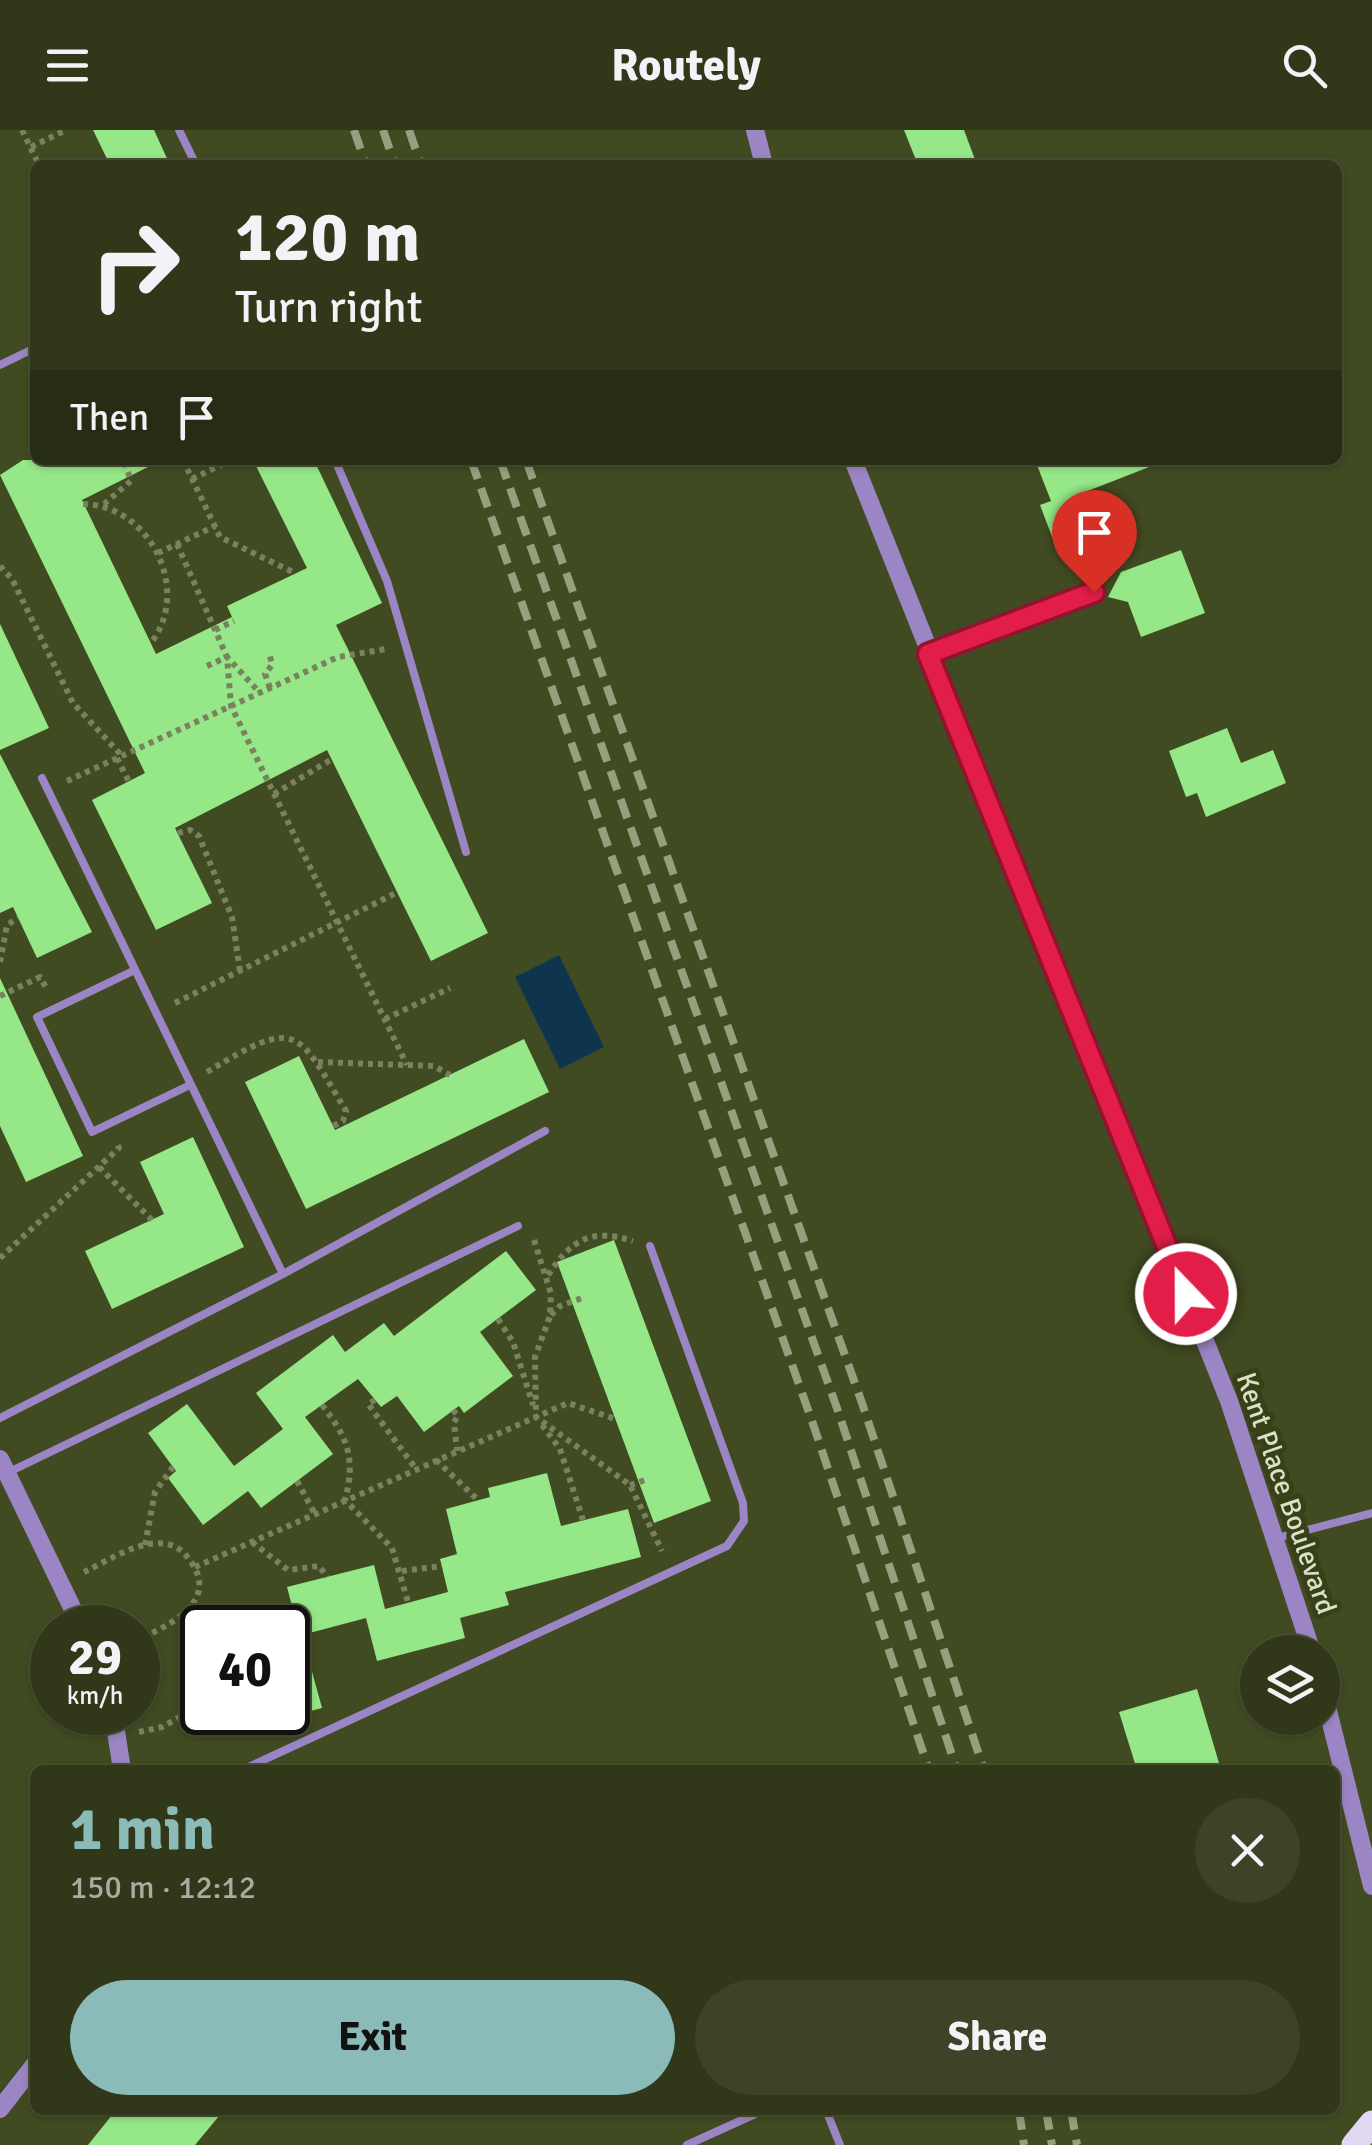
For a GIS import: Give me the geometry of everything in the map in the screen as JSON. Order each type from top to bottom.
[{"type":"main road","points":[[1354,2145],[1372,2123]]},
{"type":"street","points":[[755,130],[763,160]]},
{"type":"street","name":"Kent Place Boulevard","points":[[855,465],[1229,1401],[1307,1635]]},
{"type":"street","points":[[2,1470],[71,1605]]},
{"type":"street","points":[[1334,1735],[1372,1886]]},
{"type":"street","points":[[118,1736],[121,1765]]},
{"type":"street","points":[[0,2109],[30,2070]]},
{"type":"lane","points":[[179,130],[194,160]]},
{"type":"lane","points":[[0,365],[30,350]]},
{"type":"lane","points":[[337,465],[373,544],[466,852]]},
{"type":"lane","points":[[928,654],[1094,592]]},
{"type":"lane","points":[[42,778],[282,1274]]},
{"type":"lane","points":[[133,971],[37,1017],[92,1132],[190,1085]]},
{"type":"lane","points":[[0,1418],[282,1274],[546,1131]]},
{"type":"lane","points":[[2,1470],[518,1226]]},
{"type":"lane","points":[[253,1765],[727,1546],[744,1521],[743,1504],[650,1246]]},
{"type":"lane","points":[[1277,1538],[1372,1513]]},
{"type":"lane","points":[[688,2145],[753,2115]]},
{"type":"lane","points":[[828,2115],[840,2145]]},
{"type":"path","points":[[22,130],[36,160]]},
{"type":"path","points":[[30,147],[66,130]]},
{"type":"path","points":[[103,504],[132,480],[126,465]]},
{"type":"path","points":[[185,465],[220,537],[295,573]]},
{"type":"path","points":[[192,479],[221,465]]},
{"type":"path","points":[[84,504],[103,504],[142,528],[158,553],[166,579],[167,610],[151,643]]},
{"type":"path","points":[[158,553],[215,526]]},
{"type":"path","points":[[177,544],[228,657],[260,692]]},
{"type":"path","points":[[0,566],[12,579],[73,704],[119,757],[128,782]]},
{"type":"path","points":[[216,630],[234,621]]},
{"type":"path","points":[[48,790],[338,657],[361,656],[406,644]]},
{"type":"path","points":[[270,656],[272,665],[265,674],[270,688]]},
{"type":"path","points":[[207,666],[228,657]]},
{"type":"path","points":[[228,657],[231,706],[407,1065]]},
{"type":"path","points":[[274,794],[332,759]]},
{"type":"path","points":[[178,833],[190,830],[199,836],[232,917],[240,971]]},
{"type":"path","points":[[154,1013],[398,892]]},
{"type":"path","points":[[0,962],[7,926],[18,918]]},
{"type":"path","points":[[0,996],[40,977],[58,1007]]},
{"type":"path","points":[[385,1019],[450,988]]},
{"type":"path","points":[[190,1085],[210,1070],[280,1037],[306,1044],[346,1111],[344,1121],[333,1126]]},
{"type":"path","points":[[317,1062],[434,1066],[450,1075]]},
{"type":"path","points":[[0,1258],[119,1148],[107,1124]]},
{"type":"path","points":[[99,1167],[152,1220]]},
{"type":"path","points":[[518,1226],[536,1242],[548,1276],[550,1316],[535,1357],[536,1416]]},
{"type":"path","points":[[548,1276],[576,1243],[597,1235],[607,1233],[650,1246]]},
{"type":"path","points":[[550,1316],[560,1306],[582,1298]]},
{"type":"path","points":[[498,1318],[513,1342],[536,1416],[560,1449],[584,1520]]},
{"type":"path","points":[[375,1400],[368,1404],[416,1470]]},
{"type":"path","points":[[195,1567],[568,1403],[615,1419]]},
{"type":"path","points":[[322,1405],[351,1449],[352,1473],[346,1500]]},
{"type":"path","points":[[454,1410],[458,1416],[454,1422],[457,1452]]},
{"type":"path","points":[[536,1416],[630,1486],[672,1572]]},
{"type":"path","points":[[436,1460],[478,1500]]},
{"type":"path","points":[[145,1545],[155,1492],[173,1467]]},
{"type":"path","points":[[630,1486],[648,1479]]},
{"type":"path","points":[[296,1481],[315,1514]]},
{"type":"path","points":[[346,1500],[376,1527],[402,1571],[408,1602]]},
{"type":"path","points":[[252,1542],[288,1570],[319,1566],[327,1577]]},
{"type":"path","points":[[61,1584],[145,1545],[165,1544],[181,1550],[195,1567],[200,1584],[196,1600],[182,1617],[160,1628]]},
{"type":"path","points":[[402,1571],[442,1566]]},
{"type":"path","points":[[118,1736],[162,1727],[180,1717]]},
{"type":"water","points":[[559,955],[604,1047],[560,1069],[515,977]]},
{"type":"building","points":[[93,130],[154,130],[168,160],[108,160]]},
{"type":"building","points":[[904,130],[964,130],[975,160],[916,160]]},
{"type":"building","points":[[23,460],[30,460],[30,465],[152,465],[82,500],[156,654],[232,617],[227,606],[307,568],[256,465],[316,465],[382,603],[336,625],[488,933],[431,961],[327,750],[175,828],[212,903],[156,930],[92,800],[145,773],[0,475]]},
{"type":"building","points":[[1037,465],[1154,465],[1085,492],[1099,530],[1056,547],[1040,505],[1051,501]]},
{"type":"building","points":[[1181,550],[1205,613],[1141,637],[1128,602],[1108,597],[1121,572]]},
{"type":"building","points":[[0,624],[49,728],[0,750]]},
{"type":"building","points":[[1227,728],[1241,763],[1273,750],[1286,783],[1206,817],[1197,793],[1186,797],[1169,751]]},
{"type":"building","points":[[0,754],[92,932],[37,958],[13,907],[0,913]]},
{"type":"building","points":[[0,978],[83,1156],[26,1182],[0,1126]]},
{"type":"building","points":[[524,1039],[549,1092],[306,1209],[245,1082],[299,1056],[335,1130]]},
{"type":"building","points":[[193,1137],[244,1247],[112,1309],[85,1251],[164,1214],[140,1162]]},
{"type":"building","points":[[614,1240],[711,1501],[654,1523],[557,1262]]},
{"type":"building","points":[[506,1251],[536,1290],[480,1332],[513,1376],[464,1413],[459,1406],[424,1432],[397,1396],[381,1407],[358,1379],[305,1417],[333,1454],[261,1508],[248,1491],[203,1525],[168,1478],[176,1471],[148,1433],[187,1404],[234,1466],[283,1429],[256,1393],[333,1335],[345,1352],[384,1323],[394,1336]]},
{"type":"building","points":[[547,1473],[561,1526],[628,1509],[641,1557],[505,1592],[509,1605],[460,1618],[465,1638],[377,1661],[366,1618],[310,1633],[310,1605],[292,1605],[287,1587],[374,1565],[385,1609],[448,1592],[440,1559],[457,1554],[446,1509],[490,1497],[488,1488]]},
{"type":"building","points":[[310,1664],[322,1708],[310,1711]]},
{"type":"building","points":[[1197,1689],[1219,1763],[1135,1765],[1119,1712]]},
{"type":"building","points":[[112,2115],[220,2115],[195,2145],[88,2145]]},
{"type":"railway","points":[[354,130],[364,160]]},
{"type":"railway","points":[[383,130],[393,160]]},
{"type":"railway","points":[[409,130],[419,160]]},
{"type":"railway","points":[[473,465],[812,1421],[927,1765]]},
{"type":"railway","points":[[502,465],[838,1411],[955,1765]]},
{"type":"railway","points":[[528,465],[862,1403],[982,1765]]},
{"type":"railway","points":[[1020,2115],[1024,2145]]},
{"type":"railway","points":[[1047,2115],[1052,2145]]},
{"type":"railway","points":[[1072,2115],[1077,2145]]},
{"type":"route","points":[[1094,592],[928,654],[1186,1294]]}]
